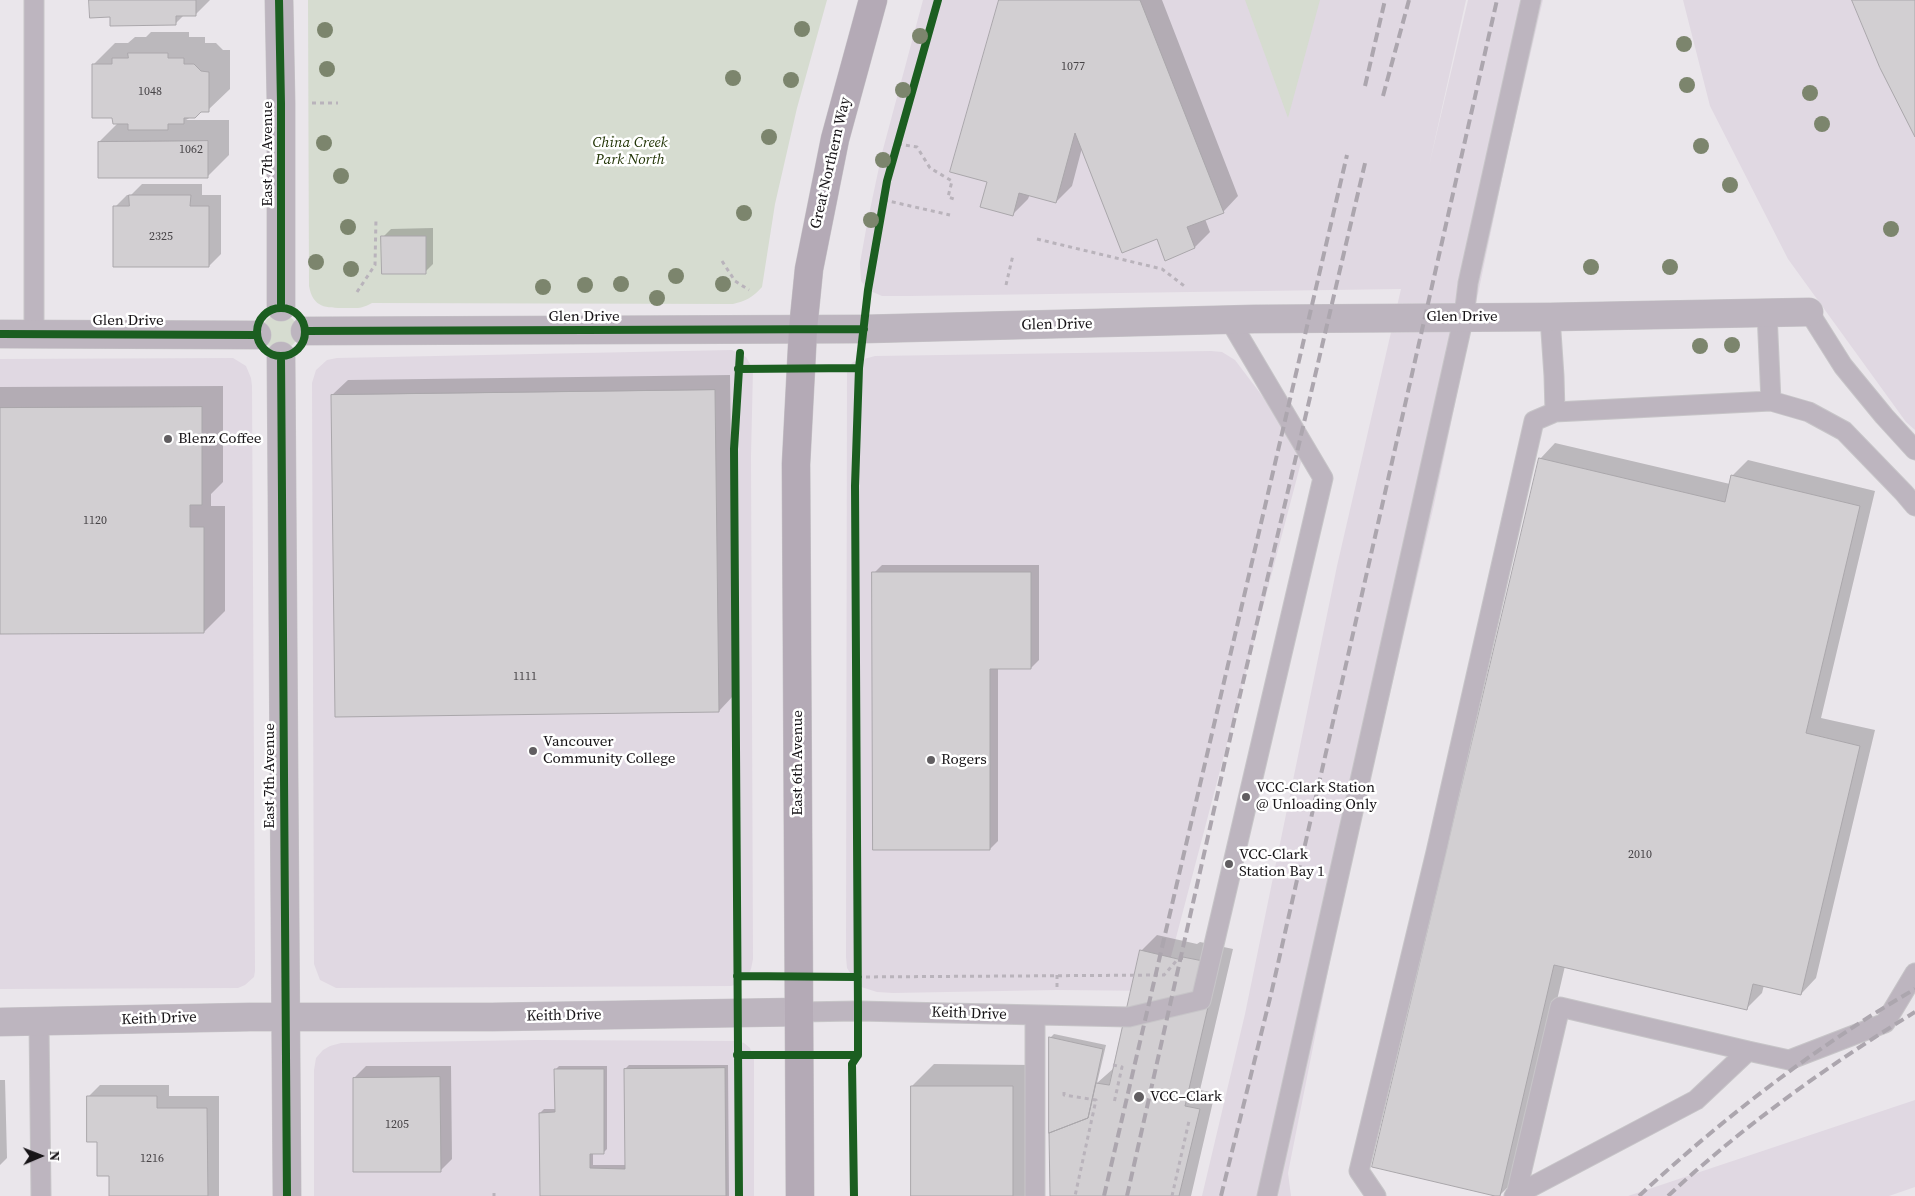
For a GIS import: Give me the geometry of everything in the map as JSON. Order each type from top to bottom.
[{"type":"main road","name":"Great Northern Way","points":[[803,329],[807,278],[834,139],[873,0]]},
{"type":"main road","name":"East 6th Avenue","points":[[800,1196],[796,464],[803,329]]},
{"type":"street","name":"East 7th Avenue","points":[[279,0],[282,120],[281,307]]},
{"type":"street","points":[[281,307],[289,309],[300,317],[305,331],[301,346],[288,355],[281,356],[274,355],[262,348],[256,327],[266,312],[273,308],[281,307]]},
{"type":"street","name":"Glen Drive","points":[[305,331],[803,329],[1229,319],[1464,316],[1550,317],[1809,312]]},
{"type":"street","name":"Glen Drive","points":[[0,334],[257,335]]},
{"type":"street","name":"East 7th Avenue","points":[[281,356],[287,1196]]},
{"type":"street","name":"Keith Drive","points":[[0,1022],[286,1016],[492,1017],[799,1012]]},
{"type":"lane","points":[[34,0],[34,334]]},
{"type":"lane","points":[[1267,1196],[1464,316],[1468,283],[1531,0]]},
{"type":"lane","points":[[1809,312],[1843,366],[1915,450]]},
{"type":"lane","points":[[1767,313],[1771,401]]},
{"type":"lane","points":[[1550,317],[1554,376],[1554,412]]},
{"type":"lane","name":"Keith Drive","points":[[799,1012],[867,1011],[1058,1017],[1129,1017],[1202,1000],[1323,478],[1229,319]]},
{"type":"lane","points":[[1376,1196],[1359,1171],[1439,843],[1534,421],[1554,412],[1771,401],[1809,412],[1844,431],[1915,506]]},
{"type":"lane","points":[[1515,1195],[1560,1007],[1789,1060],[1885,1023],[1915,972]]},
{"type":"lane","points":[[1035,1016],[1035,1196]]},
{"type":"lane","points":[[39,1022],[41,1196]]},
{"type":"lane","points":[[1515,1195],[1696,1100],[1748,1051]]},
{"type":"path","points":[[898,144],[917,147],[930,168],[952,181],[948,197],[954,199]]},
{"type":"path","points":[[884,200],[950,215]]},
{"type":"path","points":[[357,292],[375,265],[376,218]]},
{"type":"path","points":[[1037,240],[1162,268],[1188,288]]},
{"type":"path","points":[[1006,285],[1013,255]]},
{"type":"path","points":[[722,261],[734,281],[749,290]]},
{"type":"path","points":[[858,977],[1164,975],[1186,950]]},
{"type":"path","points":[[1057,976],[1058,1017]]},
{"type":"path","points":[[1113,1065],[1122,1067],[1114,1103]]},
{"type":"path","points":[[1063,1085],[1064,1095],[1096,1100],[1075,1196]]},
{"type":"path","points":[[1172,1196],[1189,1122]]},
{"type":"shaded area","points":[[923,0],[1466,0],[1429,166],[1468,0],[1543,0],[1507,155],[1434,505],[1344,891],[1288,1173],[1291,1196],[1202,1196],[1245,1014],[1337,566],[1401,289],[909,296],[882,296],[868,290],[861,281],[860,263],[867,224],[882,153]]},
{"type":"shaded area","points":[[1683,0],[1915,0],[1915,430],[1906,422],[1788,259],[1710,106]]},
{"type":"shaded area","name":"Vancouver Community College","points":[[732,350],[746,357],[753,369],[751,456],[753,959],[747,977],[738,984],[731,986],[336,988],[320,980],[314,964],[312,383],[316,370],[327,360],[337,358]]},
{"type":"shaded area","points":[[1222,352],[1235,360],[1304,451],[1162,991],[1057,990],[893,993],[877,992],[858,986],[847,968],[846,957],[847,368],[853,362],[875,356]]},
{"type":"shaded area","points":[[233,358],[246,366],[252,386],[254,977],[238,988],[0,989],[0,359]]},
{"type":"shaded area","points":[[535,1040],[737,1041],[744,1043],[750,1048],[754,1060],[754,1196],[314,1196],[314,1070],[316,1058],[323,1050],[341,1043]]},
{"type":"shaded area","points":[[1915,1100],[1915,1187],[1889,1196],[1628,1196]]},
{"type":"green space","name":"China Creek Park North","points":[[308,0],[827,0],[797,108],[775,204],[762,287],[749,298],[733,304],[372,303],[362,307],[338,308],[326,307],[317,303],[309,286]]},
{"type":"green space","points":[[1245,0],[1320,0],[1288,118]]},
{"type":"green space","points":[[280,314],[287,315],[293,319],[297,325],[297,339],[293,345],[287,349],[280,350],[273,349],[267,345],[263,339],[262,332],[263,325],[267,319],[273,315]]},
{"type":"building","points":[[89,0],[196,0],[196,16],[176,16],[176,25],[110,26],[110,17],[90,18]]},
{"type":"building","points":[[999,0],[1140,0],[1224,213],[1187,227],[1195,248],[1165,261],[1157,239],[1122,253],[1075,133],[1056,203],[1019,193],[1013,216],[980,207],[987,182],[950,172]]},
{"type":"building","points":[[1852,0],[1915,0],[1915,137],[1880,68]]},
{"type":"building","points":[[128,53],[168,53],[168,58],[184,58],[184,64],[194,64],[201,71],[209,72],[209,112],[201,112],[195,118],[184,118],[184,124],[168,124],[168,130],[128,130],[128,124],[113,124],[112,118],[92,118],[92,64],[112,64],[112,58],[128,58]]},
{"type":"building","points":[[208,141],[208,178],[98,178],[98,142]]},
{"type":"building","points":[[129,195],[191,195],[190,206],[209,206],[209,267],[113,267],[113,206],[129,206]]},
{"type":"building","points":[[381,236],[426,236],[426,274],[382,274]]},
{"type":"building","points":[[715,390],[719,712],[335,717],[331,395]]},
{"type":"building","points":[[202,407],[202,505],[190,505],[190,527],[204,527],[204,633],[0,634],[0,408]]},
{"type":"building","points":[[1539,458],[1725,502],[1731,475],[1860,506],[1806,733],[1860,746],[1801,995],[1753,984],[1747,1010],[1554,965],[1500,1196],[1495,1196],[1372,1167]]},
{"type":"building","name":"Rogers","points":[[872,572],[1031,572],[1031,669],[990,669],[990,850],[873,850]]},
{"type":"building","points":[[1140,950],[1182,960],[1183,957],[1218,964],[1185,1106],[1200,1109],[1179,1196],[1050,1196],[1049,1133],[1088,1118],[1096,1083],[1109,1085]]},
{"type":"building","points":[[1049,1037],[1103,1049],[1088,1118],[1049,1133]]},
{"type":"building","points":[[725,1068],[726,1196],[540,1196],[539,1113],[555,1112],[554,1069],[604,1069],[604,1154],[590,1154],[590,1168],[625,1169],[624,1069]]},
{"type":"building","points":[[440,1077],[441,1172],[353,1172],[353,1078]]},
{"type":"building","points":[[911,1086],[1013,1086],[1013,1196],[911,1196]]},
{"type":"building","points":[[87,1096],[157,1096],[157,1108],[207,1108],[208,1196],[109,1196],[109,1176],[97,1176],[97,1142],[87,1142]]},
{"type":"railway","points":[[1365,86],[1385,0]]},
{"type":"railway","points":[[1383,96],[1409,0]]},
{"type":"railway","points":[[1221,1196],[1272,990],[1497,0]]},
{"type":"railway","points":[[1104,1196],[1347,155]]},
{"type":"railway","points":[[1127,1196],[1236,712],[1366,159]]},
{"type":"railway","points":[[1639,1196],[1704,1139],[1771,1085],[1806,1059],[1915,989]]},
{"type":"railway","points":[[1668,1196],[1756,1121],[1818,1075],[1915,1012]]},
{"type":"cycle path","points":[[279,0],[281,307]]},
{"type":"cycle path","points":[[854,1196],[852,1064],[858,1055],[855,486],[859,368],[868,290],[887,181],[938,0]]},
{"type":"cycle path","points":[[276,308],[286,308],[298,315],[305,327],[305,332],[305,337],[298,349],[286,356],[276,356],[268,352],[261,345],[257,337],[257,327],[261,319],[268,312],[276,308]]},
{"type":"cycle path","points":[[305,331],[864,329]]},
{"type":"cycle path","points":[[0,334],[257,335]]},
{"type":"cycle path","points":[[739,1196],[734,449],[740,353]]},
{"type":"cycle path","points":[[281,356],[287,1196]]},
{"type":"cycle path","points":[[738,369],[859,368]]},
{"type":"cycle path","points":[[737,976],[858,977]]},
{"type":"cycle path","points":[[737,1055],[858,1055]]},
{"type":"place","name":"Blenz Coffee","points":[[168,439]]},
{"type":"place","name":"Vancouver Community College","points":[[533,751]]},
{"type":"place","name":"Rogers","points":[[931,760]]},
{"type":"place","name":"VCC-Clark Station @ Unloading Only","points":[[1246,797]]},
{"type":"place","name":"VCC-Clark Station Bay 1","points":[[1229,864]]},
{"type":"place","name":"VCC–Clark","points":[[1139,1097]]}]
